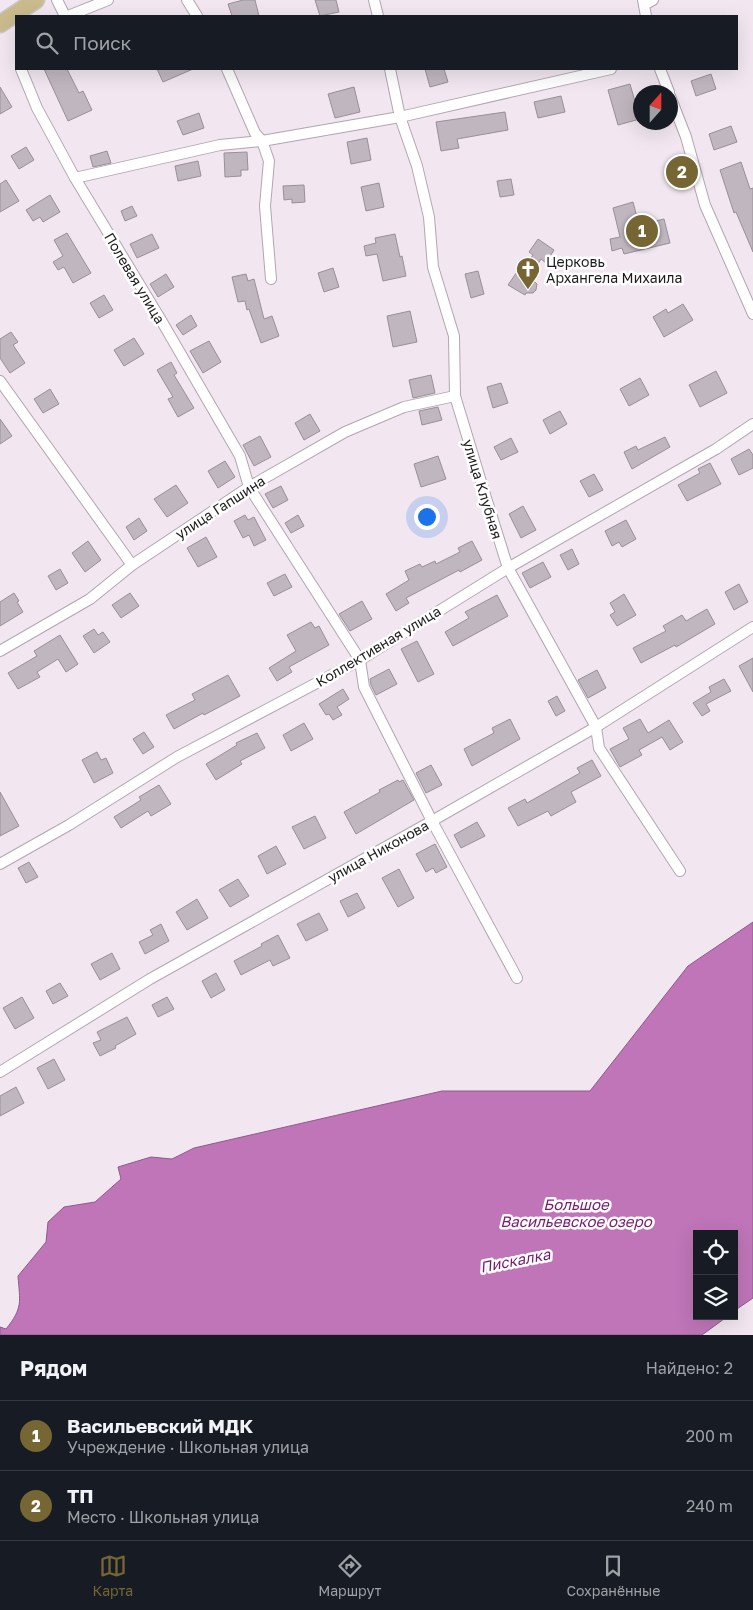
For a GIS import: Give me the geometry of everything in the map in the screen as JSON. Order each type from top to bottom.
[{"type":"main road","points":[[0,24],[36,0]]},
{"type":"street","points":[[57,0],[65,15]]},
{"type":"street","points":[[69,15],[108,0]]},
{"type":"street","points":[[187,0],[196,15]]},
{"type":"street","points":[[374,0],[378,15]]},
{"type":"street","points":[[646,2],[646,15]]},
{"type":"street","name":"Полевая улица","points":[[21,70],[37,108],[75,178],[240,456],[249,487],[360,660]]},
{"type":"street","points":[[227,70],[255,133],[262,141],[269,161],[266,206],[271,279]]},
{"type":"street","name":"улица Клубная","points":[[390,70],[400,116],[430,217],[433,267],[454,336],[455,396],[508,568],[596,727],[598,748],[680,871]]},
{"type":"street","points":[[75,178],[220,145],[262,141],[400,116],[607,70]]},
{"type":"street","points":[[660,70],[666,85]]},
{"type":"street","points":[[678,116],[686,137],[705,206],[753,314]]},
{"type":"street","points":[[0,381],[132,564]]},
{"type":"street","name":"улица Гапшина","points":[[0,651],[90,599],[132,564],[249,487],[345,432],[404,407],[455,396]]},
{"type":"street","name":"Коллективная улица","points":[[0,864],[69,825],[177,757],[360,660],[508,568],[716,450],[753,424]]},
{"type":"street","name":"улица Никонова","points":[[0,1072],[150,978],[596,727],[753,627]]},
{"type":"street","points":[[360,660],[364,687],[432,821],[517,978]]},
{"type":"water","name":"Большое Васильевское озеро","points":[[753,922],[753,1298],[738,1308],[738,1230],[693,1230],[693,1320],[723,1320],[702,1335],[0,1335],[0,1327],[6,1329],[18,1310],[20,1299],[18,1276],[46,1242],[48,1222],[64,1207],[95,1202],[121,1179],[118,1167],[151,1157],[172,1159],[194,1148],[442,1091],[590,1091],[688,966]]},
{"type":"building","points":[[243,0],[255,0],[259,15],[232,15],[228,4]]},
{"type":"building","points":[[315,0],[336,0],[339,12],[320,15]]},
{"type":"building","points":[[44,70],[68,70],[79,93],[83,91],[92,110],[68,121]]},
{"type":"building","points":[[157,70],[191,70],[163,82]]},
{"type":"building","points":[[425,70],[444,70],[448,82],[430,87]]},
{"type":"building","points":[[711,74],[716,89],[696,96],[691,81]]},
{"type":"building","points":[[630,84],[633,94],[633,121],[618,125],[608,90]]},
{"type":"building","points":[[0,87],[12,107],[0,114]]},
{"type":"building","points":[[354,87],[360,112],[335,118],[328,94]]},
{"type":"building","points":[[561,96],[565,112],[538,118],[534,102]]},
{"type":"building","points":[[505,112],[508,130],[457,139],[459,148],[441,151],[436,122]]},
{"type":"building","points":[[199,113],[204,128],[183,135],[177,121]]},
{"type":"building","points":[[731,126],[737,142],[714,150],[709,134]]},
{"type":"building","points":[[367,138],[371,160],[351,164],[347,142]]},
{"type":"building","points":[[26,147],[34,160],[19,169],[11,156]]},
{"type":"building","points":[[107,151],[111,163],[93,167],[90,156]]},
{"type":"building","points":[[247,152],[248,170],[241,170],[241,176],[225,177],[224,153]]},
{"type":"building","points":[[198,161],[201,176],[178,181],[175,166]]},
{"type":"building","points":[[741,162],[750,189],[753,188],[753,252],[736,212],[734,213],[720,170]]},
{"type":"building","points":[[511,179],[514,195],[500,197],[497,181]]},
{"type":"building","points":[[6,180],[19,201],[0,212],[0,184]]},
{"type":"building","points":[[379,183],[384,207],[366,211],[361,187]]},
{"type":"building","points":[[304,185],[305,202],[292,203],[292,199],[284,200],[283,186]]},
{"type":"building","points":[[50,195],[60,212],[43,222],[40,217],[33,221],[26,210]]},
{"type":"building","points":[[633,202],[639,225],[664,219],[670,243],[624,254],[622,248],[612,251],[610,239],[620,237],[613,208]]},
{"type":"building","points":[[132,206],[137,216],[125,221],[121,211]]},
{"type":"building","points":[[67,233],[91,273],[73,283],[64,267],[58,270],[53,262],[63,256],[54,240]]},
{"type":"building","points":[[152,234],[159,248],[137,258],[130,244]]},
{"type":"building","points":[[395,234],[406,276],[383,281],[377,254],[366,256],[364,246],[376,243],[375,238]]},
{"type":"building","points":[[538,239],[554,250],[546,263],[541,259],[530,276],[535,279],[534,281],[537,284],[536,290],[525,295],[508,285],[519,269],[522,271],[533,255],[529,252]]},
{"type":"building","points":[[333,268],[339,287],[324,292],[318,273]]},
{"type":"building","points":[[478,271],[484,294],[471,298],[465,274]]},
{"type":"building","points":[[166,274],[174,287],[158,297],[150,284]]},
{"type":"building","points":[[246,274],[248,281],[254,279],[264,319],[272,316],[279,336],[261,343],[245,301],[238,302],[232,277]]},
{"type":"building","points":[[104,295],[113,310],[99,318],[90,303]]},
{"type":"building","points":[[683,304],[693,320],[664,337],[653,317],[666,309],[668,313]]},
{"type":"building","points":[[410,311],[417,342],[393,347],[387,316]]},
{"type":"building","points":[[191,315],[197,326],[183,335],[176,325]]},
{"type":"building","points":[[11,332],[18,342],[13,345],[25,363],[10,373],[0,358],[0,339]]},
{"type":"building","points":[[134,338],[144,354],[124,366],[114,350]]},
{"type":"building","points":[[209,341],[221,362],[203,373],[190,351]]},
{"type":"building","points":[[171,362],[177,373],[174,375],[194,408],[178,417],[168,399],[173,397],[157,370]]},
{"type":"building","points":[[716,371],[727,393],[700,407],[689,385]]},
{"type":"building","points":[[431,375],[435,393],[413,398],[409,380]]},
{"type":"building","points":[[640,378],[649,395],[629,406],[620,389]]},
{"type":"building","points":[[501,383],[508,403],[493,408],[487,387]]},
{"type":"building","points":[[50,389],[59,404],[43,413],[34,399]]},
{"type":"building","points":[[438,407],[442,420],[422,425],[419,411]]},
{"type":"building","points":[[560,411],[567,424],[550,434],[543,420]]},
{"type":"building","points":[[310,414],[320,431],[304,440],[295,423]]},
{"type":"building","points":[[0,419],[12,436],[0,444]]},
{"type":"building","points":[[260,436],[271,457],[254,466],[243,445]]},
{"type":"building","points":[[665,437],[670,447],[632,469],[624,452],[636,446],[638,450]]},
{"type":"building","points":[[511,438],[518,452],[501,460],[494,447]]},
{"type":"building","points":[[749,449],[753,455],[753,468],[739,475],[731,459]]},
{"type":"building","points":[[438,456],[446,479],[421,487],[414,464]]},
{"type":"building","points":[[225,461],[235,477],[218,488],[208,471]]},
{"type":"building","points":[[710,463],[721,484],[687,501],[678,485],[700,473],[698,469]]},
{"type":"building","points":[[594,474],[603,490],[589,497],[580,481]]},
{"type":"building","points":[[176,485],[188,503],[167,517],[154,499]]},
{"type":"building","points":[[281,486],[288,500],[273,508],[265,494]]},
{"type":"building","points":[[523,506],[536,530],[521,538],[509,514]]},
{"type":"building","points":[[245,515],[248,520],[254,517],[266,540],[254,546],[249,535],[243,538],[234,521]]},
{"type":"building","points":[[298,515],[304,526],[291,533],[285,523]]},
{"type":"building","points":[[139,518],[147,531],[134,540],[126,527]]},
{"type":"building","points":[[626,520],[636,539],[622,547],[619,542],[612,546],[605,531]]},
{"type":"building","points":[[206,537],[217,557],[198,567],[187,548]]},
{"type":"building","points":[[88,541],[101,560],[85,572],[72,553]]},
{"type":"building","points":[[472,541],[482,560],[406,598],[409,603],[396,611],[386,594],[409,580],[405,571],[420,564],[422,567],[435,561],[436,564],[460,552],[458,548]]},
{"type":"building","points":[[572,549],[579,564],[568,570],[560,555]]},
{"type":"building","points":[[543,562],[551,577],[530,588],[522,573]]},
{"type":"building","points":[[60,569],[68,583],[56,590],[48,576]]},
{"type":"building","points":[[285,574],[292,587],[274,596],[267,583]]},
{"type":"building","points":[[739,584],[748,602],[734,610],[725,592]]},
{"type":"building","points":[[14,593],[23,612],[0,626],[0,602]]},
{"type":"building","points":[[130,593],[139,606],[121,618],[112,605]]},
{"type":"building","points":[[624,594],[636,615],[617,626],[610,615],[615,612],[610,603]]},
{"type":"building","points":[[497,595],[508,616],[453,646],[445,632],[469,618],[465,612]]},
{"type":"building","points":[[362,601],[372,619],[350,631],[339,614]]},
{"type":"building","points":[[707,609],[715,624],[676,647],[675,645],[641,663],[633,648],[666,631],[663,626],[682,615],[686,621]]},
{"type":"building","points":[[311,622],[315,628],[319,626],[329,645],[289,667],[292,672],[277,681],[269,668],[296,651],[287,635]]},
{"type":"building","points":[[94,629],[98,635],[103,632],[110,642],[94,653],[83,636]]},
{"type":"building","points":[[60,635],[78,664],[66,672],[58,659],[37,672],[40,677],[18,689],[8,673],[37,656],[34,651]]},
{"type":"building","points":[[417,641],[434,674],[418,682],[401,649]]},
{"type":"building","points":[[753,658],[753,692],[739,666]]},
{"type":"building","points":[[389,669],[397,684],[376,695],[370,679]]},
{"type":"building","points":[[597,670],[606,688],[588,698],[578,680]]},
{"type":"building","points":[[228,675],[240,696],[174,729],[166,715],[195,700],[192,694]]},
{"type":"building","points":[[724,679],[731,691],[706,704],[710,711],[702,716],[693,703],[711,692],[709,687]]},
{"type":"building","points":[[343,689],[349,699],[337,707],[342,715],[333,720],[329,714],[326,715],[319,704]]},
{"type":"building","points":[[557,696],[565,711],[556,716],[548,701]]},
{"type":"building","points":[[510,719],[520,739],[472,766],[464,749],[494,733],[492,728]]},
{"type":"building","points":[[640,719],[648,733],[669,720],[683,742],[670,750],[662,737],[639,750],[642,755],[620,767],[610,749],[629,739],[623,728]]},
{"type":"building","points":[[304,723],[313,739],[291,751],[283,735]]},
{"type":"building","points":[[144,732],[154,747],[143,754],[133,739]]},
{"type":"building","points":[[257,733],[265,748],[240,761],[242,764],[216,780],[206,764],[237,745],[236,743]]},
{"type":"building","points":[[97,752],[101,760],[106,758],[113,773],[94,783],[82,760]]},
{"type":"building","points":[[592,760],[601,776],[571,792],[576,802],[551,816],[548,811],[518,826],[508,808],[525,799],[527,803],[580,773],[577,768]]},
{"type":"building","points":[[431,765],[442,785],[426,793],[416,773]]},
{"type":"building","points":[[398,780],[399,782],[403,780],[414,800],[356,834],[344,812]]},
{"type":"building","points":[[159,785],[171,804],[151,816],[148,811],[121,828],[114,817],[141,800],[139,797]]},
{"type":"building","points":[[0,792],[19,826],[0,836]]},
{"type":"building","points":[[315,816],[326,838],[304,849],[292,827]]},
{"type":"building","points":[[477,822],[485,836],[461,848],[454,835]]},
{"type":"building","points":[[435,844],[447,867],[436,873],[433,868],[426,872],[416,854]]},
{"type":"building","points":[[276,846],[286,864],[267,874],[258,856]]},
{"type":"building","points":[[29,862],[38,877],[26,883],[18,868]]},
{"type":"building","points":[[399,869],[414,898],[398,907],[382,878]]},
{"type":"building","points":[[238,879],[249,896],[230,907],[219,890]]},
{"type":"building","points":[[357,893],[365,908],[348,917],[340,901]]},
{"type":"building","points":[[197,899],[208,918],[187,930],[176,912]]},
{"type":"building","points":[[319,913],[328,930],[306,941],[297,924]]},
{"type":"building","points":[[161,924],[169,941],[145,954],[139,942],[153,935],[150,930]]},
{"type":"building","points":[[278,935],[290,958],[273,966],[270,960],[241,975],[234,961]]},
{"type":"building","points":[[112,953],[120,969],[100,980],[91,964]]},
{"type":"building","points":[[216,973],[225,990],[211,998],[202,981]]},
{"type":"building","points":[[60,983],[68,996],[53,1004],[46,991]]},
{"type":"building","points":[[22,997],[34,1018],[15,1029],[3,1008]]},
{"type":"building","points":[[167,997],[174,1009],[158,1017],[152,1005]]},
{"type":"building","points":[[127,1017],[136,1034],[115,1046],[116,1048],[100,1056],[93,1043],[101,1040],[97,1032]]},
{"type":"building","points":[[54,1059],[65,1080],[48,1089],[37,1068]]},
{"type":"building","points":[[16,1087],[24,1103],[0,1116],[0,1096]]},
{"type":"place","name":"ТП","points":[[682,172]]},
{"type":"place","name":"Васильевский МДК","points":[[642,231]]},
{"type":"place","name":"Церковь Архангела Михаила","points":[[528,290]]},
{"type":"water label","name":"Пискалка","points":[[515,1260]]}]
